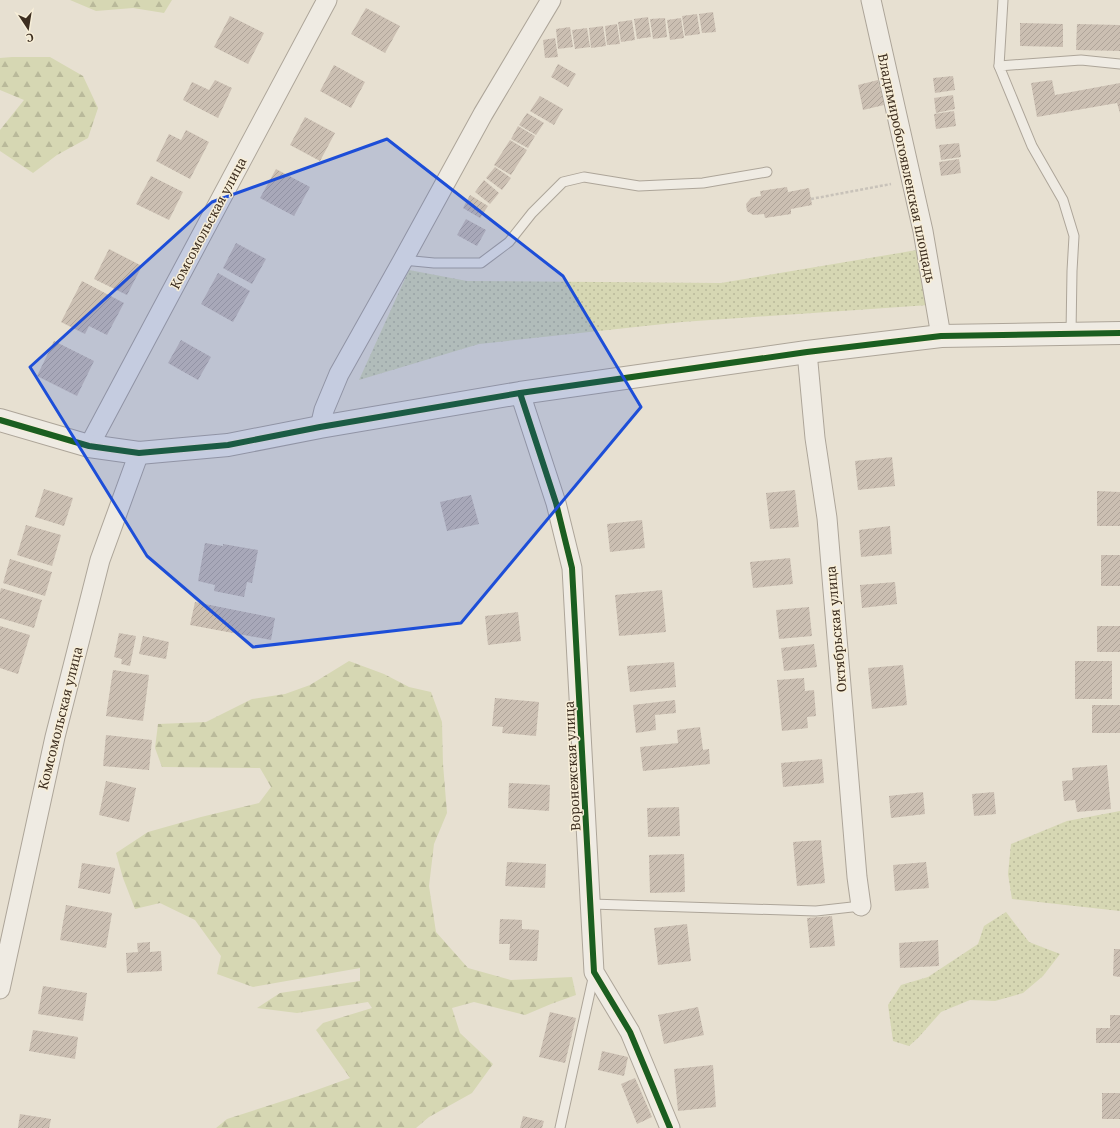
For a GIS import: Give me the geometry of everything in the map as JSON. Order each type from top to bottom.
[{"type":"street","name":"Комсомольская улица","points":[[90,446],[327,0]]},
{"type":"street","points":[[320,427],[324,410],[339,374],[483,114],[551,0]]},
{"type":"street","name":"Владимиробогоявленская площадь","points":[[871,0],[923,231],[941,336]]},
{"type":"street","points":[[0,420],[90,446],[139,453],[228,445],[320,427],[520,393],[807,352],[941,336],[1071,333],[1116,334]]},
{"type":"street","name":"Октябрьская улица","points":[[807,352],[814,438],[827,518],[861,906]]},
{"type":"street","name":"Воронежская улица","points":[[520,393],[556,503],[572,568],[594,972],[630,1032],[670,1128]]},
{"type":"street","name":"Комсомольская улица","points":[[0,989],[54,737],[100,560],[139,453]]},
{"type":"lane","points":[[1004,0],[999,66],[1032,146],[1063,200],[1074,236],[1071,333]]},
{"type":"lane","points":[[999,66],[1081,60],[1120,64]]},
{"type":"lane","points":[[403,260],[481,263],[509,242],[532,213],[563,182],[584,177],[639,186],[702,183],[768,172]]},
{"type":"lane","points":[[591,904],[816,911],[861,906]]},
{"type":"lane","name":"Воронежская улица","points":[[560,1128],[594,972]]},
{"type":"path","points":[[811,199],[911,180]]},
{"type":"highlighted area","points":[[387,139],[563,276],[641,407],[461,623],[253,647],[147,556],[30,367],[212,202]]},
{"type":"green space","points":[[70,0],[172,0],[164,13],[133,8],[96,11]]},
{"type":"green space","points":[[50,57],[83,76],[98,108],[88,138],[57,155],[33,173],[0,151],[0,130],[24,100],[0,90],[0,58]]},
{"type":"green space","points":[[923,249],[929,305],[682,322],[479,344],[359,380],[409,270],[467,281],[721,283]]},
{"type":"green space","points":[[349,661],[384,674],[409,687],[431,692],[442,722],[443,764],[447,813],[434,844],[429,886],[436,932],[468,968],[511,980],[572,977],[576,995],[525,1015],[474,1002],[452,1008],[460,1033],[493,1064],[472,1093],[429,1117],[416,1128],[216,1128],[227,1119],[350,1078],[316,1030],[323,1023],[372,1008],[368,1002],[297,1013],[257,1008],[280,993],[360,981],[360,968],[253,987],[217,974],[221,956],[195,920],[160,903],[135,909],[123,878],[116,853],[148,832],[259,803],[271,787],[260,768],[162,767],[155,748],[158,724],[206,722],[252,699],[285,694],[310,685]]},
{"type":"green space","points":[[1120,811],[1120,911],[1012,899],[1008,874],[1011,844],[1067,821]]},
{"type":"green space","points":[[1006,912],[1029,942],[1060,954],[1043,976],[1023,993],[995,1001],[970,1000],[941,1012],[909,1046],[893,1041],[888,1005],[901,985],[928,977],[978,944],[984,926]]},
{"type":"building","points":[[366,8],[400,26],[385,53],[351,34]]},
{"type":"building","points":[[713,12],[716,32],[702,33],[699,14]]},
{"type":"building","points":[[697,14],[700,34],[685,36],[682,16]]},
{"type":"building","points":[[230,16],[264,33],[248,64],[214,47]]},
{"type":"building","points":[[648,17],[651,37],[637,39],[634,19]]},
{"type":"building","points":[[665,18],[667,37],[653,39],[650,19]]},
{"type":"building","points":[[681,18],[684,38],[670,40],[667,20]]},
{"type":"building","points":[[632,20],[635,40],[621,42],[618,22]]},
{"type":"building","points":[[1020,23],[1063,24],[1063,47],[1020,46]]},
{"type":"building","points":[[617,24],[620,44],[607,45],[605,26]]},
{"type":"building","points":[[1077,24],[1120,25],[1120,51],[1076,50]]},
{"type":"building","points":[[603,26],[606,46],[591,48],[589,28]]},
{"type":"building","points":[[570,27],[573,47],[558,49],[556,29]]},
{"type":"building","points":[[587,28],[590,47],[575,49],[572,30]]},
{"type":"building","points":[[555,38],[558,57],[545,58],[543,40]]},
{"type":"building","points":[[558,64],[576,74],[568,87],[551,77]]},
{"type":"building","points":[[334,65],[365,82],[351,108],[320,91]]},
{"type":"building","points":[[953,76],[955,90],[935,93],[933,78]]},
{"type":"building","points":[[215,80],[232,88],[218,118],[183,100],[192,82],[209,90]]},
{"type":"building","points":[[878,80],[884,105],[863,110],[858,85]]},
{"type":"building","points":[[1052,80],[1055,95],[1120,83],[1120,113],[1117,103],[1037,117],[1031,83]]},
{"type":"building","points":[[953,95],[955,109],[936,113],[934,98]]},
{"type":"building","points":[[540,96],[563,109],[554,125],[530,111]]},
{"type":"building","points":[[954,111],[956,126],[936,129],[934,114]]},
{"type":"building","points":[[527,113],[544,123],[536,135],[519,125]]},
{"type":"building","points":[[305,117],[335,133],[320,161],[290,145]]},
{"type":"building","points":[[518,126],[535,136],[528,148],[511,139]]},
{"type":"building","points":[[186,130],[209,142],[190,179],[156,161],[169,134],[181,140]]},
{"type":"building","points":[[510,140],[527,150],[511,175],[494,165]]},
{"type":"building","points":[[959,143],[961,157],[941,160],[939,145]]},
{"type":"building","points":[[959,159],[961,173],[941,176],[939,162]]},
{"type":"building","points":[[495,167],[511,178],[502,190],[486,178]]},
{"type":"building","points":[[276,169],[310,187],[294,216],[260,198]]},
{"type":"building","points":[[151,176],[183,192],[169,220],[136,204]]},
{"type":"building","points":[[484,180],[499,193],[490,204],[475,192]]},
{"type":"building","points":[[787,187],[788,192],[809,188],[812,205],[791,209],[791,214],[765,218],[764,214],[753,215],[747,211],[746,204],[751,198],[761,196],[760,191]]},
{"type":"building","points":[[470,195],[488,206],[480,218],[463,208]]},
{"type":"building","points":[[466,219],[486,230],[477,246],[457,235]]},
{"type":"building","points":[[236,243],[266,259],[252,284],[223,268]]},
{"type":"building","points":[[109,249],[142,266],[127,295],[94,279]]},
{"type":"building","points":[[218,273],[250,291],[233,322],[201,304]]},
{"type":"building","points":[[82,281],[124,303],[107,335],[89,326],[85,334],[61,322]]},
{"type":"building","points":[[181,340],[211,357],[198,380],[168,363]]},
{"type":"building","points":[[54,341],[94,361],[77,396],[37,376]]},
{"type":"building","points":[[892,457],[895,486],[858,490],[855,461]]},
{"type":"building","points":[[44,489],[73,498],[64,526],[35,517]]},
{"type":"building","points":[[795,490],[799,527],[770,529],[766,493]]},
{"type":"building","points":[[1097,491],[1120,492],[1120,526],[1097,526]]},
{"type":"building","points":[[471,495],[479,524],[447,531],[440,502]]},
{"type":"building","points":[[642,520],[645,548],[610,552],[607,524]]},
{"type":"building","points":[[26,525],[61,535],[52,566],[17,555]]},
{"type":"building","points":[[890,526],[892,554],[861,557],[859,530]]},
{"type":"building","points":[[205,543],[223,546],[223,544],[258,550],[252,583],[247,582],[244,597],[214,591],[215,585],[198,581]]},
{"type":"building","points":[[1101,555],[1120,555],[1120,586],[1101,586]]},
{"type":"building","points":[[790,558],[793,584],[753,588],[750,562]]},
{"type":"building","points":[[10,559],[52,572],[45,596],[3,583]]},
{"type":"building","points":[[895,582],[897,604],[862,608],[860,585]]},
{"type":"building","points":[[1,588],[42,600],[34,628],[0,618]]},
{"type":"building","points":[[662,590],[666,632],[619,636],[615,595]]},
{"type":"building","points":[[195,602],[275,618],[271,640],[190,625]]},
{"type":"building","points":[[809,607],[812,636],[779,639],[776,610]]},
{"type":"building","points":[[518,612],[521,641],[488,645],[485,616]]},
{"type":"building","points":[[0,626],[30,635],[18,674],[0,668]]},
{"type":"building","points":[[1097,626],[1120,626],[1120,652],[1097,652]]},
{"type":"building","points":[[119,633],[136,636],[130,666],[121,664],[122,659],[114,657]]},
{"type":"building","points":[[143,636],[169,642],[166,659],[139,654]]},
{"type":"building","points":[[814,644],[817,667],[784,671],[781,648]]},
{"type":"building","points":[[1075,661],[1112,661],[1112,699],[1075,699]]},
{"type":"building","points":[[674,662],[676,687],[630,692],[627,666]]},
{"type":"building","points":[[903,665],[907,705],[872,709],[868,668]]},
{"type":"building","points":[[113,670],[149,675],[143,721],[106,716]]},
{"type":"building","points":[[804,678],[805,691],[814,690],[816,716],[807,717],[808,728],[782,731],[777,680]]},
{"type":"building","points":[[495,698],[539,702],[536,736],[502,733],[503,727],[492,726]]},
{"type":"building","points":[[675,700],[676,713],[655,715],[656,730],[636,733],[633,705]]},
{"type":"building","points":[[1092,705],[1120,705],[1120,733],[1092,733]]},
{"type":"building","points":[[700,727],[703,750],[709,749],[710,764],[643,771],[640,747],[678,743],[677,730]]},
{"type":"building","points":[[106,735],[152,740],[149,770],[103,766]]},
{"type":"building","points":[[822,759],[824,783],[783,787],[781,763]]},
{"type":"building","points":[[1107,765],[1111,809],[1077,812],[1075,800],[1064,801],[1062,781],[1073,780],[1072,768]]},
{"type":"building","points":[[106,781],[136,788],[129,822],[99,815]]},
{"type":"building","points":[[509,783],[550,785],[549,811],[508,808]]},
{"type":"building","points":[[923,792],[925,814],[891,818],[889,796]]},
{"type":"building","points":[[994,792],[996,814],[974,816],[972,794]]},
{"type":"building","points":[[679,807],[680,836],[648,837],[647,808]]},
{"type":"building","points":[[821,840],[825,883],[797,886],[793,842]]},
{"type":"building","points":[[684,854],[685,892],[650,893],[649,855]]},
{"type":"building","points":[[507,862],[546,864],[545,888],[505,886]]},
{"type":"building","points":[[926,862],[929,888],[895,891],[893,865]]},
{"type":"building","points":[[82,863],[115,868],[110,894],[78,888]]},
{"type":"building","points":[[66,905],[112,913],[106,948],[60,940]]},
{"type":"building","points":[[832,916],[835,946],[810,948],[807,918]]},
{"type":"building","points":[[500,919],[522,920],[522,929],[539,930],[537,961],[509,960],[510,944],[499,944]]},
{"type":"building","points":[[687,924],[691,961],[658,965],[654,928]]},
{"type":"building","points":[[938,940],[939,966],[900,968],[899,943]]},
{"type":"building","points":[[150,942],[150,952],[161,951],[162,971],[127,973],[126,953],[138,952],[137,943]]},
{"type":"building","points":[[1114,949],[1120,949],[1120,977],[1113,976]]},
{"type":"building","points":[[43,986],[87,993],[83,1021],[38,1014]]},
{"type":"building","points":[[698,1007],[704,1035],[664,1044],[658,1015]]},
{"type":"building","points":[[550,1012],[576,1018],[565,1063],[539,1057]]},
{"type":"building","points":[[1110,1015],[1120,1015],[1120,1043],[1096,1043],[1096,1028],[1110,1028]]},
{"type":"building","points":[[33,1030],[78,1037],[75,1059],[29,1051]]},
{"type":"building","points":[[602,1051],[628,1057],[624,1076],[598,1070]]},
{"type":"building","points":[[713,1065],[716,1107],[678,1111],[674,1069]]},
{"type":"building","points":[[635,1078],[652,1117],[637,1124],[621,1084]]},
{"type":"building","points":[[1102,1093],[1120,1093],[1120,1119],[1102,1119]]},
{"type":"building","points":[[20,1114],[51,1119],[49,1128],[18,1128]]},
{"type":"building","points":[[523,1116],[544,1121],[542,1128],[520,1128]]},
{"type":"cycle path","points":[[0,420],[89,446],[139,453],[228,445],[320,427],[520,393],[807,352],[941,336],[1120,333]]},
{"type":"cycle path","points":[[520,393],[556,503],[572,568],[594,972],[630,1032],[670,1128]]}]
